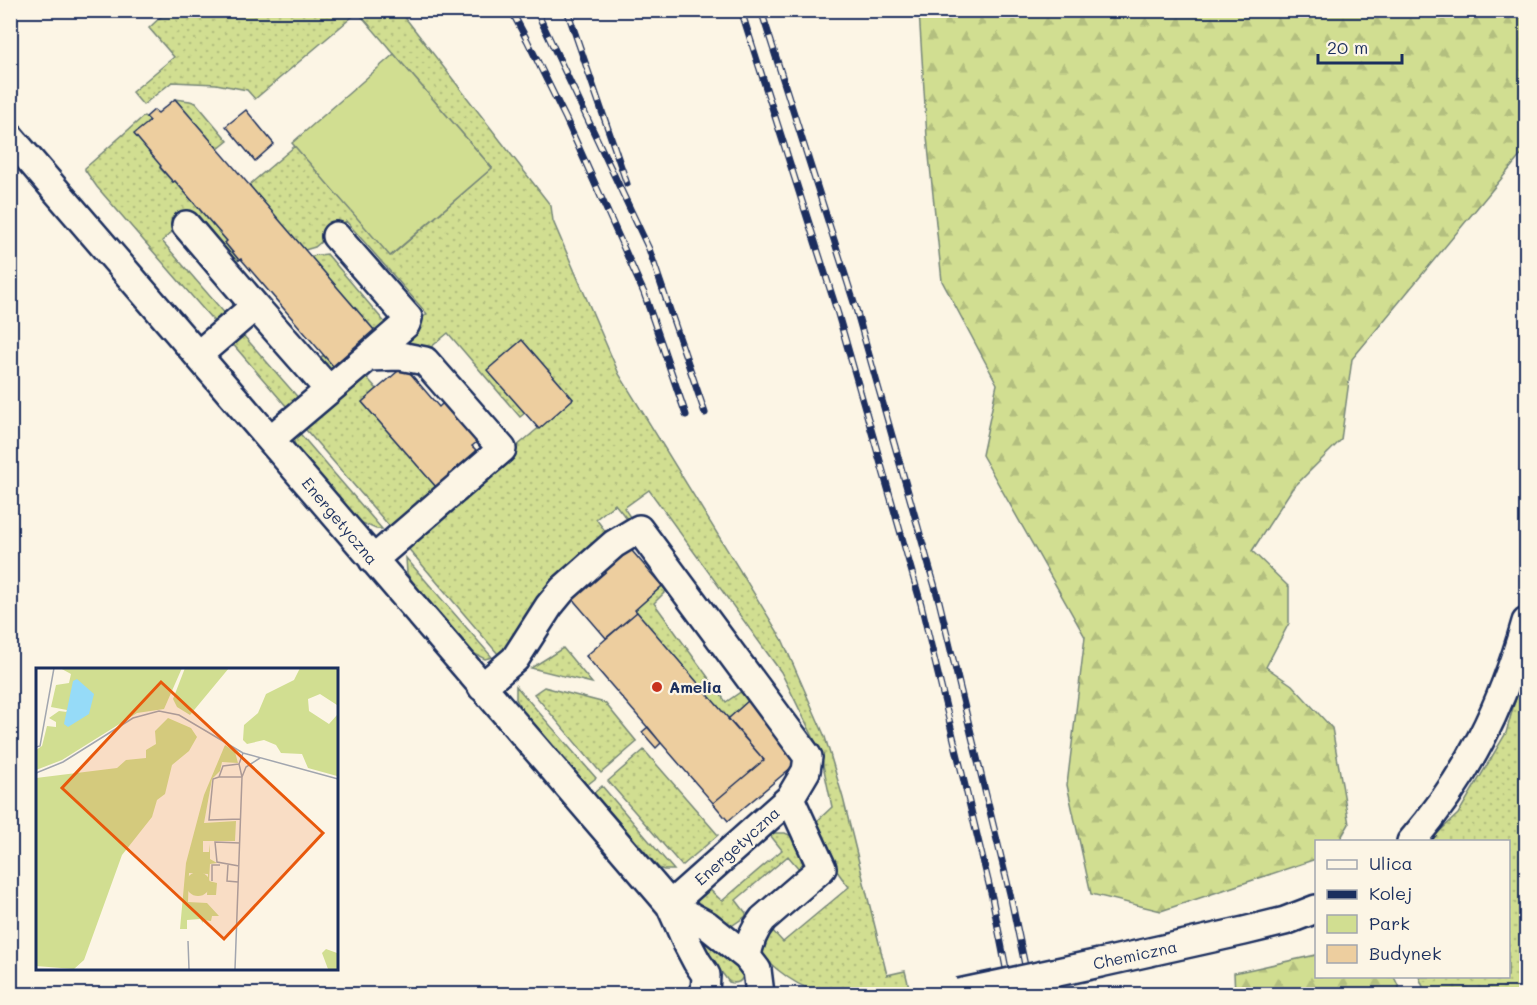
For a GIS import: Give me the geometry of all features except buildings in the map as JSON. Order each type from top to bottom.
[{"type":"street","name":"Energetyczna","points":[[10,137],[670,905],[706,985],[724,994]]},
{"type":"street","points":[[186,225],[329,390]]},
{"type":"street","points":[[271,439],[406,324],[408,318],[336,236]]},
{"type":"street","points":[[198,355],[255,306]]},
{"type":"street","points":[[368,357],[400,356],[425,361],[502,449],[373,560]]},
{"type":"street","points":[[482,687],[514,659],[562,589],[614,544],[639,529],[808,757],[806,771],[790,798]]},
{"type":"street","points":[[1413,840],[1448,795],[1490,724],[1505,688],[1527,622]]},
{"type":"street","name":"Energetyczna","points":[[670,905],[790,798],[822,868],[763,918],[750,940],[747,957]]},
{"type":"street","name":"Energetyczna","points":[[670,905],[707,925],[747,957],[758,969],[760,994]]},
{"type":"street","name":"Chemiczna","points":[[955,994],[1244,931],[1285,921],[1315,910]]},
{"type":"green space","points":[[170,11],[400,11],[551,206],[553,221],[619,374],[782,639],[825,737],[843,798],[887,975],[905,971],[909,987],[876,995],[824,993],[792,980],[763,955],[762,947],[771,929],[783,942],[849,887],[828,857],[815,823],[832,807],[820,751],[781,672],[649,490],[624,508],[634,523],[631,524],[615,504],[596,519],[609,536],[548,588],[498,654],[407,547],[504,457],[573,399],[522,340],[488,370],[525,413],[520,417],[448,333],[430,348],[393,344],[427,314],[346,221],[315,247],[305,250],[249,185],[295,146],[391,256],[492,168],[358,12],[255,99],[247,90],[216,84],[172,82],[143,105],[132,92],[174,57],[149,28]]},
{"type":"green space","points":[[919,11],[1526,11],[1526,149],[1352,359],[1341,440],[1292,489],[1252,551],[1289,587],[1289,623],[1266,667],[1292,685],[1332,728],[1349,824],[1340,840],[1315,840],[1315,859],[1161,911],[1091,894],[1067,785],[1085,637],[982,455],[997,384],[942,281],[927,137]]},
{"type":"green space","points":[[394,54],[492,168],[390,256],[292,143]]},
{"type":"green space","points":[[175,99],[196,103],[228,141],[218,149]]},
{"type":"green space","points":[[144,116],[150,121],[160,168],[173,182],[175,181],[227,241],[225,243],[239,260],[236,263],[193,213],[162,241],[228,317],[217,325],[97,187],[85,170]]},
{"type":"green space","points":[[327,254],[387,325],[334,377],[322,367],[323,362],[320,358],[323,355],[333,366],[374,330],[310,256]]},
{"type":"green space","points":[[242,335],[302,402],[293,414],[231,342]]},
{"type":"green space","points":[[361,371],[377,389],[362,402],[437,488],[391,528],[300,423]]},
{"type":"green space","points":[[296,429],[382,529],[376,529],[360,522],[296,447],[294,442]]},
{"type":"green space","points":[[406,558],[492,657],[485,659],[473,653],[411,580],[407,573]]},
{"type":"green space","points":[[666,583],[668,589],[654,603],[726,702],[745,690],[749,695],[748,701],[728,719],[635,610]]},
{"type":"green space","points":[[563,648],[592,683],[531,668]]},
{"type":"green space","points":[[1526,661],[1526,994],[1426,994],[1419,978],[1510,978],[1510,840],[1430,840],[1458,814],[1506,733]]},
{"type":"green space","points":[[516,686],[596,778],[587,785],[522,710],[516,699]]},
{"type":"green space","points":[[544,687],[605,703],[637,742],[601,773],[534,694]]},
{"type":"green space","points":[[644,750],[718,835],[682,866],[608,781]]},
{"type":"green space","points":[[602,786],[674,870],[659,868],[594,793]]},
{"type":"green space","points":[[785,833],[794,837],[804,859],[800,870],[788,856],[736,900],[746,916],[730,927],[724,926],[695,900],[708,888],[722,901],[782,850],[770,835]]},
{"type":"green space","points":[[695,932],[733,961],[743,976],[740,982],[729,982],[703,948]]},
{"type":"green space","points":[[1315,955],[1315,978],[1394,978],[1402,994],[1235,994],[1234,973]]},
{"type":"railway","points":[[511,10],[566,119],[644,293],[686,415]]},
{"type":"railway","points":[[536,10],[649,249],[705,413]]},
{"type":"railway","points":[[567,10],[627,184]]},
{"type":"railway","points":[[741,10],[838,314],[921,604],[992,897],[1011,994]]},
{"type":"railway","points":[[761,10],[856,309],[939,601],[1010,894],[1031,994]]},
{"type":"place","name":"Amelia","points":[[657,687]]}]
